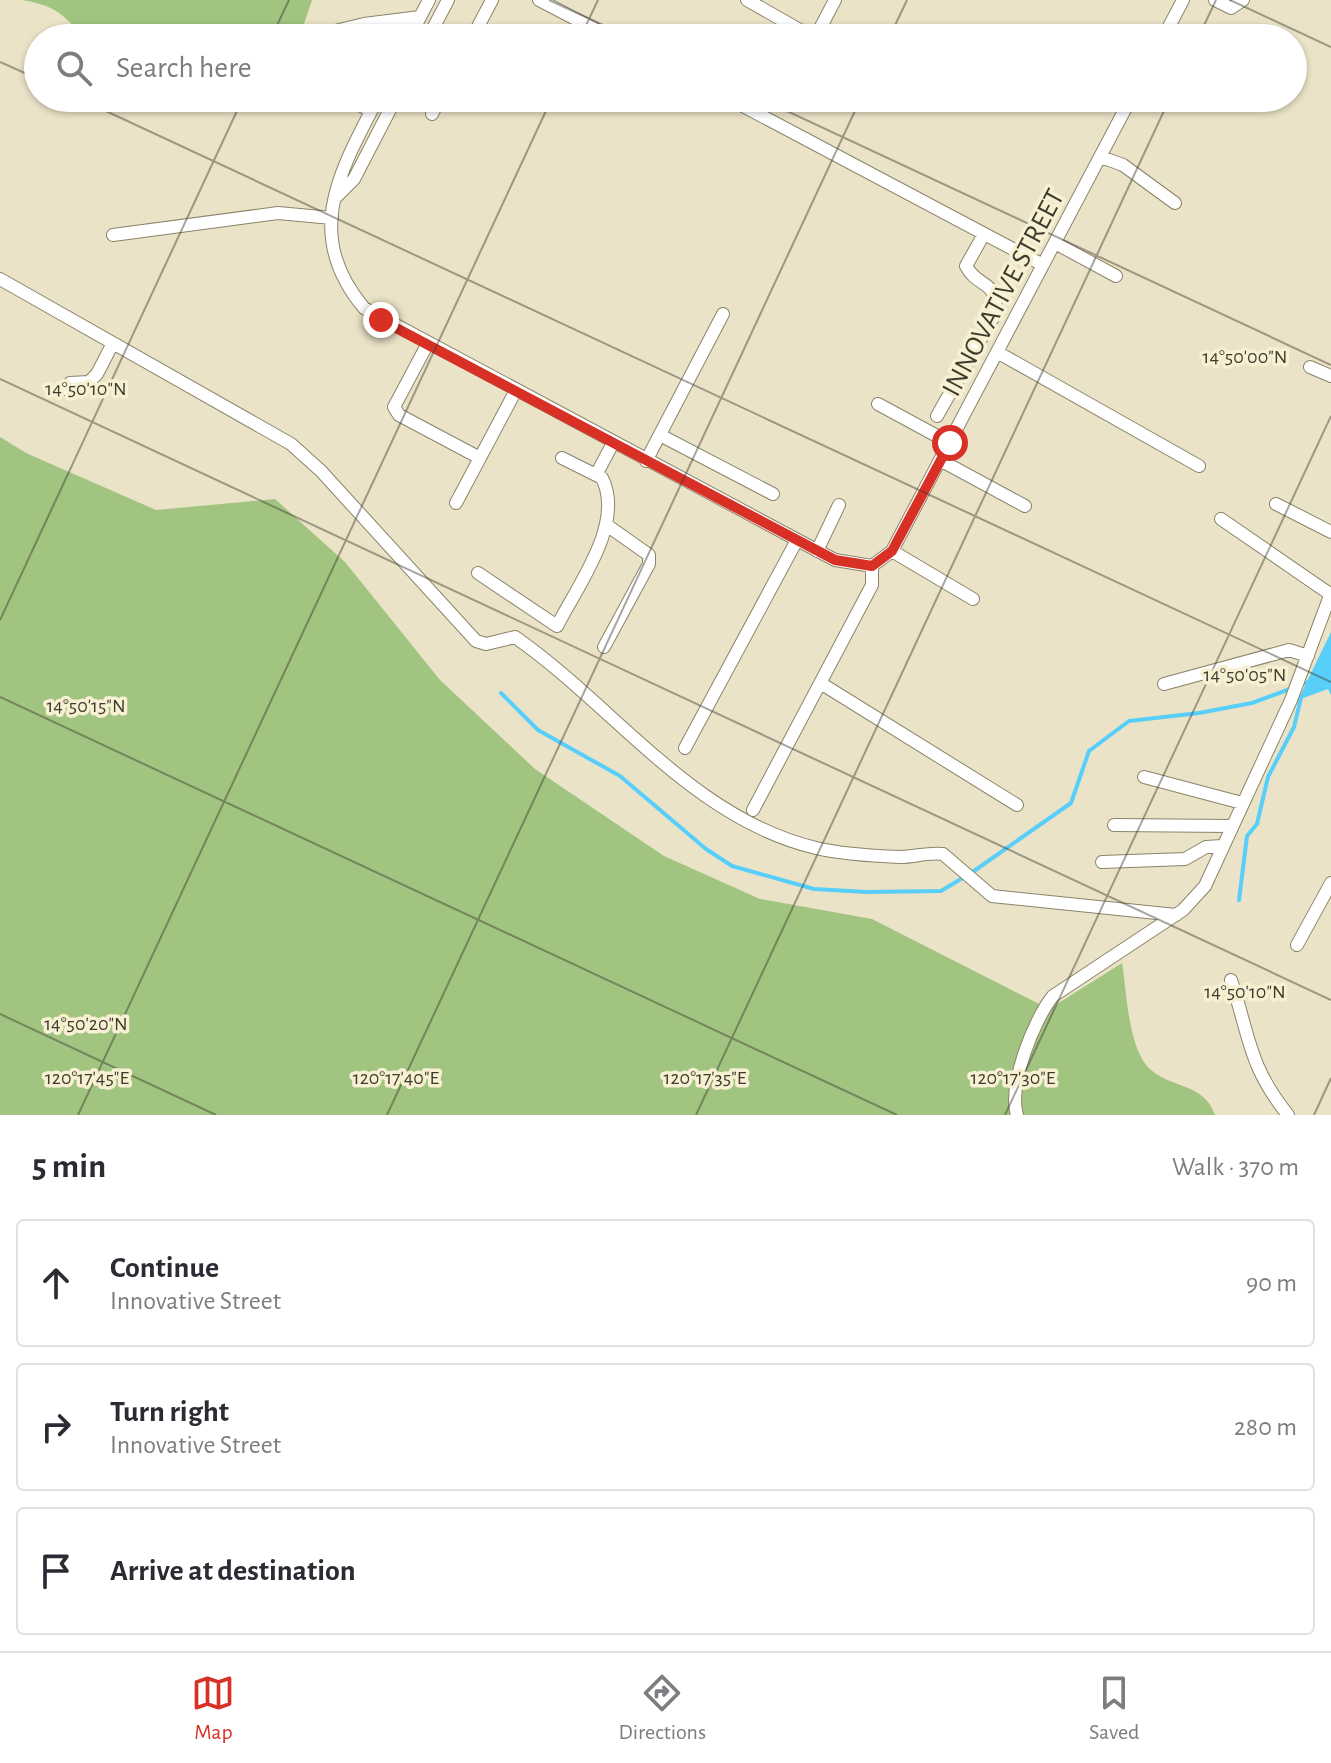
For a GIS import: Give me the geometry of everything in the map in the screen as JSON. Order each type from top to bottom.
[{"type":"street","points":[[416,24],[429,0]]},
{"type":"street","points":[[435,24],[448,0]]},
{"type":"street","points":[[479,24],[492,0]]},
{"type":"street","points":[[539,0],[585,24]]},
{"type":"street","points":[[747,0],[789,24]]},
{"type":"street","points":[[822,24],[835,0]]},
{"type":"street","points":[[1170,24],[1183,0]]},
{"type":"street","points":[[1215,0],[1231,8],[1243,0]]},
{"type":"street","points":[[364,24],[420,17]]},
{"type":"street","points":[[370,112],[339,172],[332,218],[334,261],[350,291],[381,320],[817,551],[844,563],[872,566],[872,585],[753,810]]},
{"type":"street","points":[[337,196],[354,179],[389,112]]},
{"type":"street","points":[[754,112],[1043,265]]},
{"type":"street","name":"INNOVATIVE STREET","points":[[872,566],[892,551],[1124,112]]},
{"type":"street","points":[[1101,157],[1123,165],[1175,203]]},
{"type":"street","points":[[113,235],[278,213],[332,218]]},
{"type":"street","points":[[937,416],[995,314],[997,300],[989,285],[970,274],[966,266],[984,234]]},
{"type":"street","points":[[1055,243],[1116,276]]},
{"type":"street","points":[[0,279],[291,444],[321,471],[476,641],[486,644],[515,637],[577,686],[627,733],[752,827],[817,848],[901,857],[935,853],[948,857],[992,896],[1176,915]]},
{"type":"street","points":[[646,461],[723,314]]},
{"type":"street","points":[[66,389],[70,383],[89,382],[97,374],[113,343]]},
{"type":"street","points":[[427,345],[394,407],[399,415],[480,458]]},
{"type":"street","points":[[997,352],[1199,466]]},
{"type":"street","points":[[1310,367],[1331,376]]},
{"type":"street","points":[[456,503],[515,392]]},
{"type":"street","points":[[946,401],[966,412]]},
{"type":"street","points":[[878,404],[950,443]]},
{"type":"street","points":[[660,435],[773,494]]},
{"type":"street","points":[[596,475],[613,443]]},
{"type":"street","points":[[478,573],[557,626],[608,526],[609,492],[602,478],[562,458]]},
{"type":"street","points":[[940,460],[1025,506]]},
{"type":"street","points":[[1276,504],[1331,532]]},
{"type":"street","points":[[817,551],[839,505]]},
{"type":"street","points":[[1017,1115],[1015,1093],[1021,1064],[1041,1010],[1053,996],[1176,915],[1199,895],[1291,700],[1331,594],[1221,519]]},
{"type":"street","points":[[604,647],[649,564],[649,555],[608,526]]},
{"type":"street","points":[[685,748],[797,540]]},
{"type":"street","points":[[892,551],[973,599]]},
{"type":"street","points":[[1164,684],[1289,650],[1308,656]]},
{"type":"street","points":[[822,684],[1017,805]]},
{"type":"street","points":[[1144,777],[1242,803]]},
{"type":"street","points":[[1114,825],[1231,826]]},
{"type":"street","points":[[1102,862],[1185,859],[1206,847],[1222,846]]},
{"type":"street","points":[[1297,945],[1331,883]]},
{"type":"street","points":[[1231,980],[1253,1061],[1262,1081],[1288,1115]]},
{"type":"green space","points":[[22,0],[312,0],[304,24],[71,24],[51,8]]},
{"type":"green space","points":[[0,437],[26,453],[156,510],[275,499],[345,562],[440,680],[535,769],[664,856],[760,899],[872,919],[1049,1009],[1122,963],[1133,1035],[1143,1061],[1159,1076],[1203,1097],[1215,1115],[0,1115]]},
{"type":"water","points":[[1331,632],[1331,695],[1328,689],[1298,700]]},
{"type":"waterway","points":[[1298,686],[1308,682]]},
{"type":"waterway","points":[[501,693],[538,730],[620,776],[706,849],[732,866],[814,889],[867,892],[941,891],[974,871],[1071,803],[1089,751],[1129,721],[1252,703],[1290,689]]},
{"type":"waterway","points":[[1239,900],[1247,836],[1257,824],[1268,777],[1294,727],[1301,698]]},
{"type":"route","points":[[381,320],[835,560],[853,565],[872,566],[892,551],[950,443]]}]
